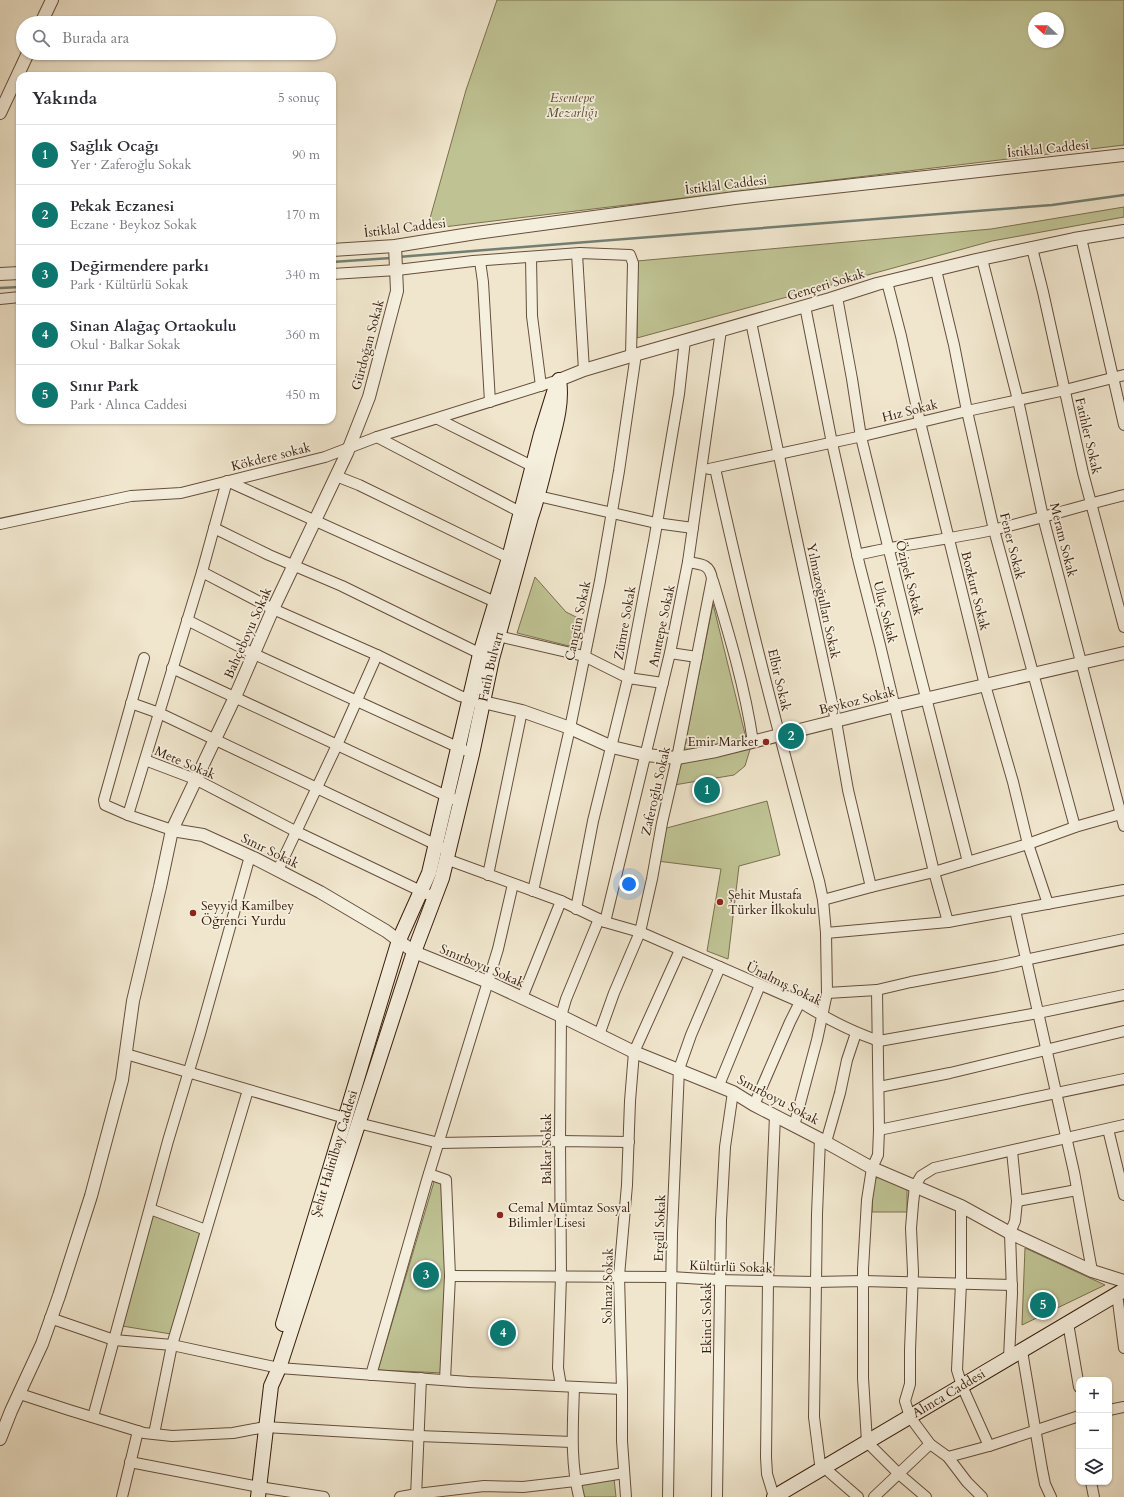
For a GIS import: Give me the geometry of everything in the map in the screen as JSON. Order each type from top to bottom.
[{"type":"main road","points":[[476,700],[486,657],[538,469],[548,410],[555,388],[560,380]]},
{"type":"main road","points":[[526,515],[538,496],[538,469]]},
{"type":"main road","name":"Fatih Bulvarı","points":[[486,657],[498,636],[501,604]]},
{"type":"main road","name":"Fatih Bulvarı","points":[[414,952],[442,878],[472,754],[476,700]]},
{"type":"main road","name":"Şehit Halitilbay Caddesi","points":[[279,1368],[277,1355],[278,1342],[399,940],[429,873],[458,748],[476,700]]},
{"type":"main road","name":"Şehit Halitilbay Caddesi","points":[[258,1492],[271,1386],[279,1368],[414,952]]},
{"type":"main road","name":"Alınca Caddesi","points":[[779,1496],[822,1466],[910,1417],[1121,1292]]},
{"type":"street","points":[[45,16],[52,0]]},
{"type":"street","points":[[19,72],[25,60]]},
{"type":"street","points":[[0,113],[16,79]]},
{"type":"street","name":"İstiklal Caddesi","points":[[336,250],[395,248],[476,232],[735,198],[1124,154]]},
{"type":"street","name":"Gençeri Sokak","points":[[541,386],[584,370],[633,355],[887,282],[982,258],[1124,231]]},
{"type":"street","points":[[1081,238],[1124,425]]},
{"type":"street","name":"Gürdoğan Sokak","points":[[349,448],[369,397],[397,291],[395,248]]},
{"type":"street","name":"Fatihler Sokak","points":[[1032,248],[1065,390],[1082,472],[1124,627]]},
{"type":"street","points":[[336,274],[577,254],[584,370]]},
{"type":"street","name":"Cangün Sokak","points":[[534,891],[570,728],[600,581],[612,512],[633,355],[633,262],[630,254],[577,254]]},
{"type":"street","points":[[531,257],[532,316],[541,386]]},
{"type":"street","name":"Meram Sokak","points":[[982,258],[1018,400],[1043,517],[1080,663],[1123,814],[1124,826]]},
{"type":"street","points":[[480,261],[490,402]]},
{"type":"street","name":"Fener Sokak","points":[[936,270],[954,345],[967,411],[994,530],[1032,675],[1075,827]]},
{"type":"street","points":[[0,274],[16,272]]},
{"type":"street","name":"Bozkurt Sokak","points":[[887,282],[901,336],[920,422],[986,685],[1013,782],[1028,844],[1048,904]]},
{"type":"street","points":[[0,299],[16,297]]},
{"type":"street","name":"Özipek Sokak","points":[[837,297],[861,436],[968,862]]},
{"type":"street","name":"Uluç Sokak","points":[[805,306],[832,443],[857,555],[934,872],[948,922]]},
{"type":"street","name":"Yılmazoğulları Sokak","points":[[751,322],[836,721],[848,790],[871,887]]},
{"type":"street","name":"Anıttepe Sokak","points":[[602,921],[646,755],[670,653],[688,562],[722,330]]},
{"type":"street","name":"Zümre Sokak","points":[[576,908],[593,821],[628,678],[679,394],[685,340]]},
{"type":"street","name":"Hız Sokak","points":[[702,471],[1065,390],[1124,375]]},
{"type":"street","name":"Kökdere sokak","points":[[0,524],[130,496],[180,492],[325,458],[377,437],[541,386]]},
{"type":"street","points":[[438,419],[538,469]]},
{"type":"street","points":[[377,437],[526,515]]},
{"type":"street","name":"Bahçeboyu Sokak","points":[[0,1438],[42,1344],[91,1196],[122,1080],[133,1001],[172,830],[235,697],[273,609],[295,566],[349,448]]},
{"type":"street","name":"Elbir Sokak","points":[[715,468],[779,736],[823,900],[826,933],[827,993],[817,1040],[794,1126]]},
{"type":"street","points":[[336,476],[359,485],[514,560]]},
{"type":"street","points":[[227,481],[501,604]]},
{"type":"street","name":"Mete Sokak","points":[[227,481],[202,572],[144,760],[195,779],[297,832],[434,898]]},
{"type":"street","points":[[538,496],[656,523],[693,528]]},
{"type":"street","points":[[857,555],[888,547],[949,539],[994,530],[1091,503],[1124,496]]},
{"type":"street","points":[[214,528],[269,555],[342,586],[486,657]]},
{"type":"street","points":[[688,562],[707,567],[711,571],[728,631],[754,742]]},
{"type":"street","points":[[202,572],[273,609],[377,655],[460,696],[476,700]]},
{"type":"street","name":"Zaferoğlu Sokak","points":[[599,1035],[614,993],[640,932],[677,758],[712,578]]},
{"type":"street","points":[[187,620],[254,654],[472,754]]},
{"type":"street","points":[[498,636],[584,656],[628,678],[663,683]]},
{"type":"street","points":[[670,653],[697,657]]},
{"type":"street","name":"Beykoz Sokak","points":[[476,700],[522,711],[570,728],[612,746],[646,755],[677,758],[716,751],[894,706],[1124,653]]},
{"type":"street","points":[[278,870],[297,832],[377,655]]},
{"type":"street","points":[[131,703],[144,658]]},
{"type":"street","points":[[172,668],[460,803]]},
{"type":"street","name":"Ünalmış Sokak","points":[[131,703],[159,713],[436,844],[447,855],[488,875],[560,901],[602,921],[640,932],[800,1002],[822,1016],[856,1033],[878,1041],[1038,1013],[1124,995]]},
{"type":"street","name":"Sınır Sokak","points":[[131,703],[104,800],[105,805],[128,815],[172,830],[203,835],[250,856],[320,892],[386,931],[414,952]]},
{"type":"street","points":[[488,875],[522,711]]},
{"type":"street","points":[[128,815],[144,760]]},
{"type":"street","points":[[823,900],[934,872],[1028,844],[1075,827],[1123,814]]},
{"type":"street","points":[[93,1417],[250,856]]},
{"type":"street","points":[[371,1375],[429,1174],[498,949],[513,884]]},
{"type":"street","points":[[826,933],[948,922],[1124,890]]},
{"type":"street","points":[[522,998],[560,901]]},
{"type":"street","points":[[1015,910],[1066,1138],[1092,1271]]},
{"type":"street","name":"Balkar Sokak","points":[[561,1386],[558,1368],[561,1276],[561,1016],[566,999],[602,921]]},
{"type":"street","points":[[827,993],[877,990],[1124,940]]},
{"type":"street","name":"Solmaz Sokak","points":[[626,1497],[622,1441],[619,1276],[627,1185],[630,1101],[634,1052],[680,950]]},
{"type":"street","name":"Sınırboyu Sokak","points":[[414,952],[488,982],[634,1052],[719,1085],[872,1168],[961,1206],[1010,1233],[1092,1271],[1124,1281]]},
{"type":"street","name":"Ergül Sokak","points":[[668,1497],[671,1277],[680,1069],[691,1035],[720,967]]},
{"type":"street","points":[[719,1085],[760,985]]},
{"type":"street","points":[[877,990],[879,1087],[878,1155],[872,1168],[867,1200],[863,1281],[863,1378],[867,1442],[899,1474],[926,1497]]},
{"type":"street","points":[[754,1105],[800,1002]]},
{"type":"street","points":[[879,1087],[950,1073],[1124,1031]]},
{"type":"street","points":[[856,1033],[847,1060],[840,1093],[823,1141],[817,1214],[814,1417],[822,1466],[858,1497]]},
{"type":"street","points":[[126,1054],[345,1118]]},
{"type":"street","points":[[879,1130],[1124,1079]]},
{"type":"street","points":[[154,1434],[172,1345],[248,1090]]},
{"type":"street","name":"Ekinci Sokak","points":[[717,1497],[721,1220],[725,1147],[733,1092]]},
{"type":"street","points":[[775,1116],[768,1281],[766,1457],[767,1474],[779,1496]]},
{"type":"street","points":[[358,1123],[439,1143],[560,1141],[629,1142]]},
{"type":"street","points":[[982,1497],[967,1482],[948,1457],[930,1444],[910,1417],[905,1401],[910,1384],[913,1282],[911,1228],[915,1186],[921,1176],[934,1168],[1124,1125]]},
{"type":"street","points":[[1108,1129],[1124,1195]]},
{"type":"street","points":[[1009,1358],[1012,1285],[1010,1233],[1015,1221],[1017,1202],[1012,1151]]},
{"type":"street","points":[[429,1174],[446,1180],[450,1276],[445,1380]]},
{"type":"street","points":[[1017,1202],[1077,1190]]},
{"type":"street","points":[[961,1206],[961,1283],[957,1370],[962,1386],[989,1446]]},
{"type":"street","points":[[150,1209],[206,1230]]},
{"type":"street","name":"Kültürlü Sokak","points":[[450,1276],[619,1276],[720,1280],[816,1282],[863,1281],[1012,1285]]},
{"type":"street","points":[[1121,1292],[1124,1348]]},
{"type":"street","points":[[50,1318],[114,1340],[172,1345],[279,1368],[445,1380],[622,1389]]},
{"type":"street","points":[[1068,1323],[1077,1377]]},
{"type":"street","points":[[1022,1351],[1045,1484],[1051,1497]]},
{"type":"street","points":[[416,1495],[421,1378]]},
{"type":"street","points":[[574,1387],[572,1442],[575,1481],[579,1497]]},
{"type":"street","points":[[20,1394],[138,1431],[172,1436],[233,1432],[265,1427],[419,1436],[572,1442]]},
{"type":"street","points":[[1112,1409],[1124,1407]]},
{"type":"street","points":[[948,1457],[989,1446],[1036,1429],[1076,1417]]},
{"type":"street","points":[[122,1497],[138,1431]]},
{"type":"street","points":[[874,1497],[930,1444]]},
{"type":"street","points":[[130,1462],[258,1492],[324,1497]]},
{"type":"street","points":[[400,1497],[477,1492],[575,1481],[624,1473]]},
{"type":"street","points":[[1092,1485],[1094,1497]]},
{"type":"street","points":[[523,1486],[526,1497]]},
{"type":"green space","name":"Esentepe Mezarlığı","points":[[497,0],[1124,0],[1124,145],[427,229],[466,90]]},
{"type":"green space","points":[[1124,207],[1124,217],[992,241],[637,338],[637,261],[991,229]]},
{"type":"green space","points":[[535,577],[566,612],[582,620],[577,648],[517,633]]},
{"type":"green space","points":[[713,604],[746,738],[683,753]]},
{"type":"green space","points":[[751,746],[745,766],[734,775],[674,785],[681,758]]},
{"type":"green space","points":[[767,801],[780,855],[739,866],[728,959],[707,951],[721,869],[657,861],[663,829]]},
{"type":"green space","points":[[436,1175],[448,1179],[444,1373],[378,1370]]},
{"type":"green space","points":[[878,1177],[907,1187],[907,1212],[872,1212],[873,1182]]},
{"type":"green space","points":[[153,1212],[202,1230],[171,1334],[122,1326]]},
{"type":"green space","points":[[1025,1248],[1105,1285],[1022,1325]]},
{"type":"green space","points":[[614,1478],[616,1497],[584,1497],[579,1485]]},
{"type":"waterway","points":[[398,257],[1052,205],[1124,195]]},
{"type":"waterway","points":[[336,262],[391,258]]},
{"type":"waterway","points":[[0,288],[16,287]]},
{"type":"place","name":"Pekak Eczanesi","points":[[791,736]]},
{"type":"place","name":"Emir Market","points":[[766,742]]},
{"type":"place","name":"Sağlık Ocağı","points":[[707,790]]},
{"type":"place","name":"Şehit Mustafa Türker İlkokulu","points":[[720,902]]},
{"type":"place","name":"Seyyid Kamilbey Öğrenci Yurdu","points":[[193,913]]},
{"type":"place","name":"Cemal Mümtaz Sosyal Bilimler Lisesi","points":[[500,1215]]},
{"type":"place","name":"Değirmendere parkı","points":[[426,1275]]},
{"type":"place","name":"Sınır Park","points":[[1043,1305]]},
{"type":"place","name":"Sinan Alağaç Ortaokulu","points":[[503,1333]]}]
